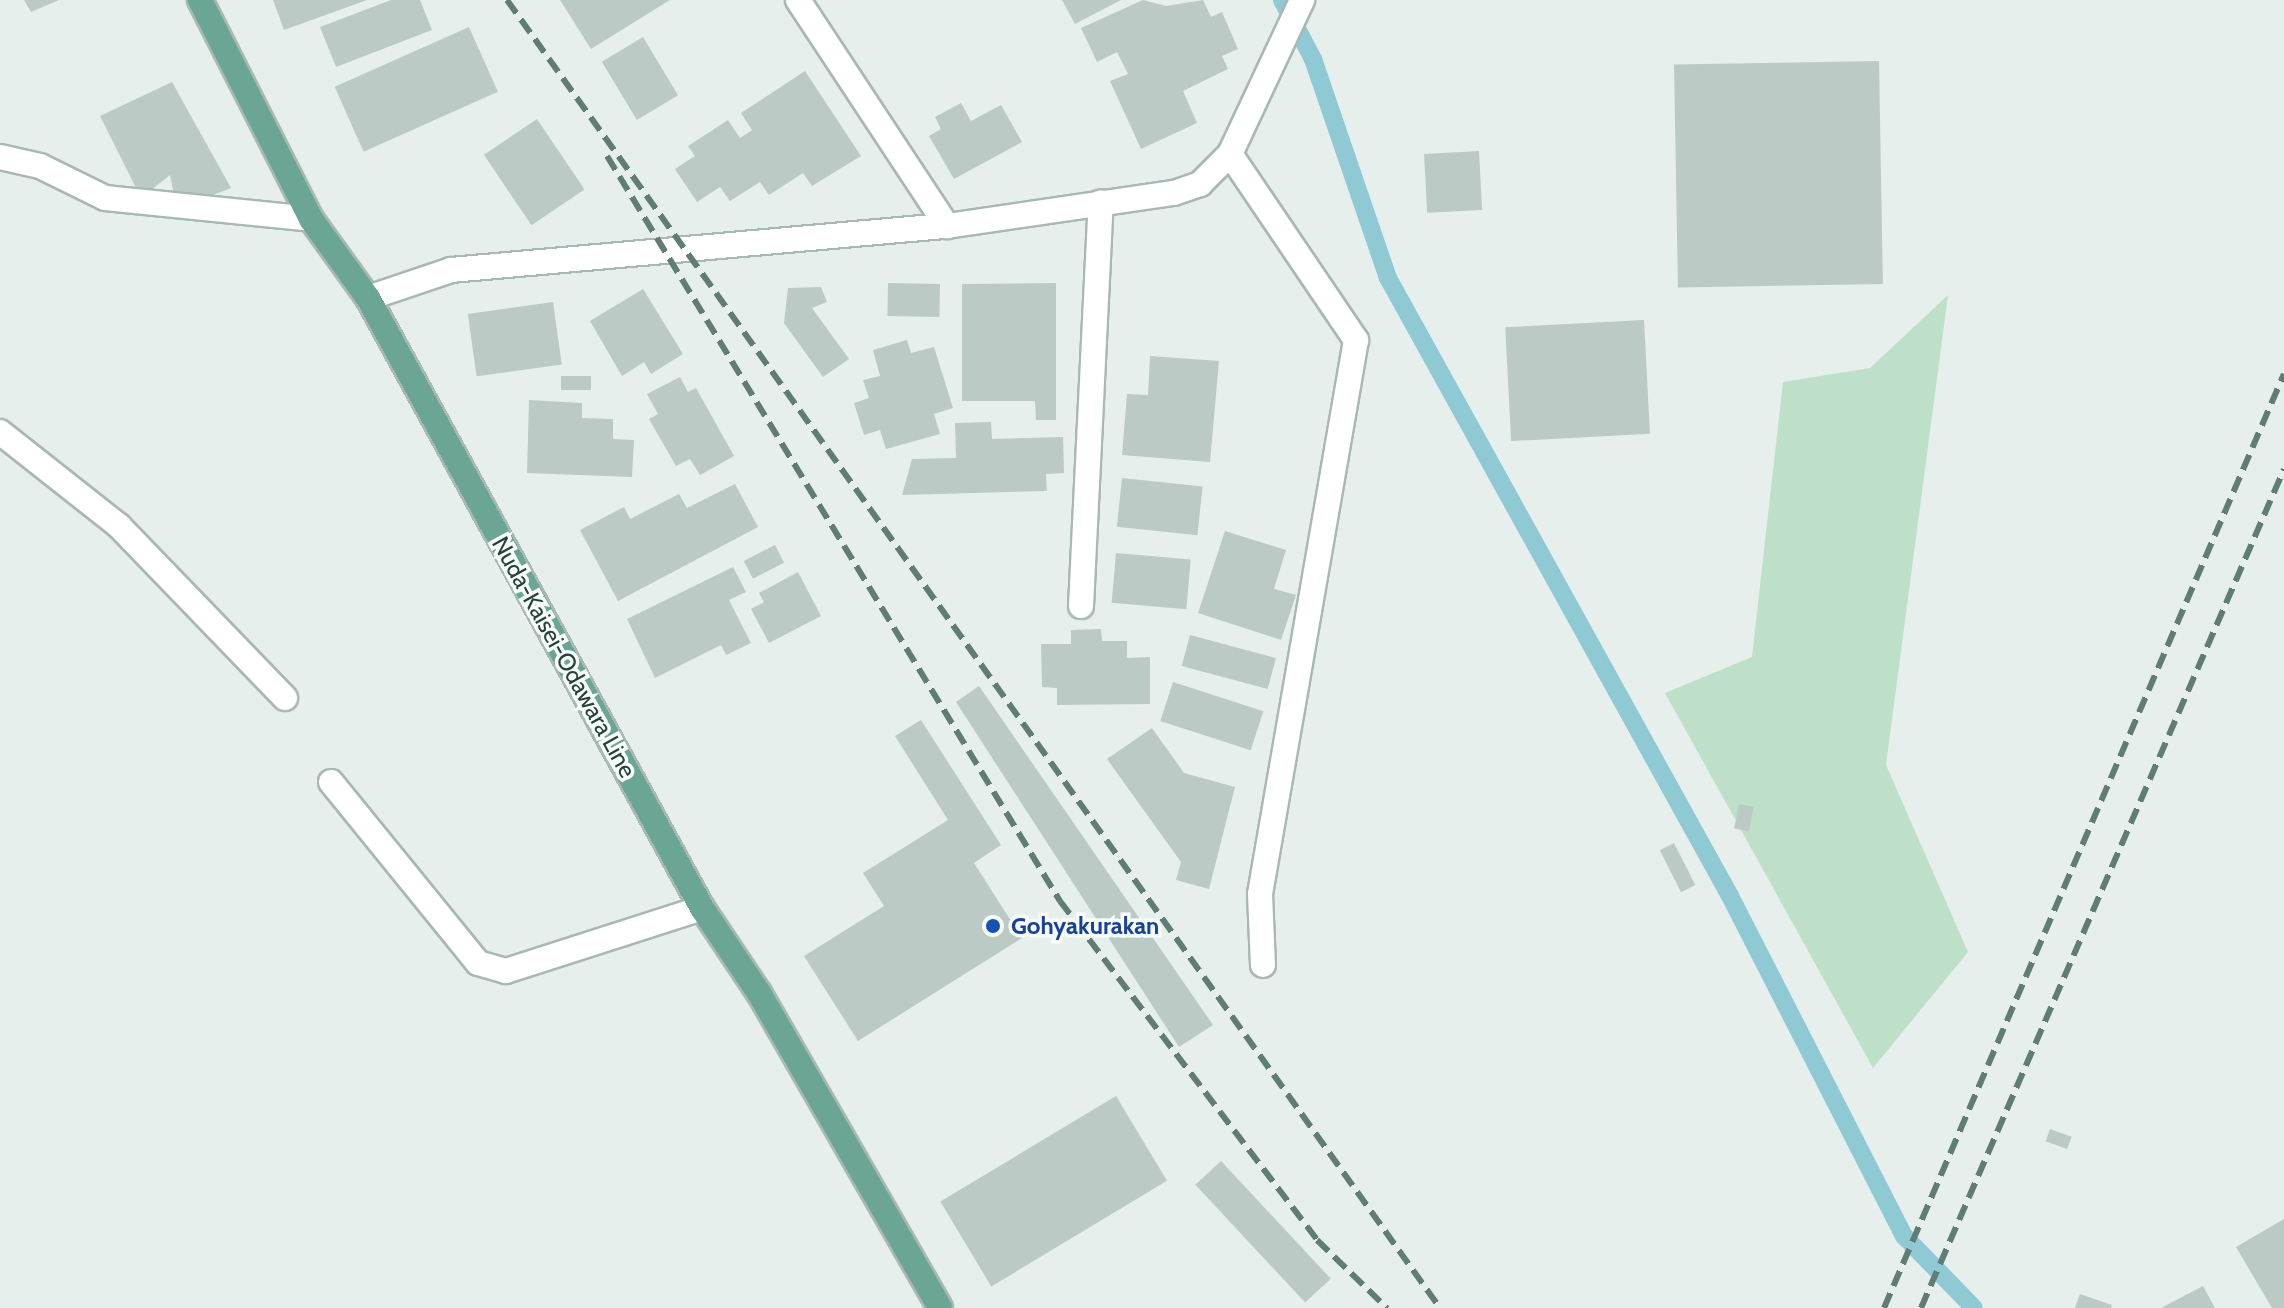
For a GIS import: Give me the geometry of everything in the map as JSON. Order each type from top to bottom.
[{"type":"main road","name":"Nuda-Kaisei-Odawara Line","points":[[200,0],[311,219],[368,298],[702,908],[940,1308]]},
{"type":"street","points":[[798,0],[947,226]]},
{"type":"street","points":[[368,298],[451,270],[947,226],[1200,184],[1230,154],[1302,0]]},
{"type":"street","points":[[1230,154],[1356,340],[1260,894],[1263,965]]},
{"type":"street","points":[[0,157],[40,166],[105,198],[311,219]]},
{"type":"street","points":[[1081,606],[1101,202]]},
{"type":"street","points":[[0,432],[119,526],[285,698]]},
{"type":"street","points":[[331,782],[478,963],[506,971],[702,908]]},
{"type":"green space","points":[[1948,295],[1886,765],[1968,952],[1873,1068],[1665,693],[1752,657],[1783,382],[1870,368]]},
{"type":"building","points":[[24,0],[59,0],[31,12]]},
{"type":"building","points":[[273,0],[367,0],[284,30]]},
{"type":"building","points":[[391,0],[420,0],[432,30],[336,67],[320,27]]},
{"type":"building","points":[[560,0],[670,0],[591,49]]},
{"type":"building","points":[[1062,0],[1121,0],[1075,24]]},
{"type":"building","points":[[1143,0],[1166,6],[1203,0],[1211,17],[1222,12],[1238,49],[1222,56],[1228,69],[1183,91],[1197,123],[1141,149],[1110,81],[1128,74],[1117,52],[1097,62],[1081,28]]},
{"type":"building","points":[[469,27],[498,92],[364,152],[335,87]]},
{"type":"building","points":[[643,37],[678,95],[637,120],[602,62]]},
{"type":"building","points":[[1879,61],[1883,284],[1678,288],[1674,65]]},
{"type":"building","points":[[805,71],[861,156],[812,186],[803,173],[769,195],[760,182],[730,201],[720,187],[697,202],[675,169],[695,156],[688,146],[728,120],[740,138],[752,130],[741,113]]},
{"type":"building","points":[[172,82],[231,188],[177,209],[170,175],[141,198],[100,116]]},
{"type":"building","points":[[961,103],[971,121],[1001,105],[1022,142],[954,179],[929,136],[941,129],[935,117]]},
{"type":"building","points":[[537,119],[585,189],[531,225],[484,155]]},
{"type":"building","points":[[1479,151],[1482,210],[1427,213],[1424,154]]},
{"type":"building","points":[[888,283],[940,284],[939,317],[887,316]]},
{"type":"building","points":[[1056,283],[1056,420],[1036,420],[1035,401],[962,401],[962,284]]},
{"type":"building","points":[[821,287],[827,302],[812,308],[849,359],[823,377],[784,323],[788,288]]},
{"type":"building","points":[[643,289],[683,354],[651,374],[644,362],[622,376],[590,321]]},
{"type":"building","points":[[553,302],[562,364],[477,376],[468,314]]},
{"type":"building","points":[[1644,320],[1650,434],[1511,441],[1505,327]]},
{"type":"building","points":[[907,340],[911,353],[934,347],[953,408],[934,414],[940,434],[886,449],[880,430],[864,435],[854,403],[869,398],[863,380],[880,376],[873,350]]},
{"type":"building","points":[[1150,356],[1219,361],[1210,462],[1122,455],[1127,394],[1148,395]]},
{"type":"building","points":[[561,376],[591,376],[591,390],[561,390]]},
{"type":"building","points":[[680,377],[688,392],[696,388],[734,456],[700,475],[690,459],[676,466],[649,419],[658,414],[647,394]]},
{"type":"building","points":[[529,400],[582,403],[582,418],[613,419],[613,439],[634,440],[632,477],[527,473]]},
{"type":"building","points":[[991,422],[992,439],[1063,437],[1064,473],[1046,474],[1047,491],[902,495],[912,459],[956,458],[955,423]]},
{"type":"building","points":[[1122,478],[1203,486],[1197,535],[1117,527]]},
{"type":"building","points":[[735,484],[758,527],[618,601],[580,530],[624,507],[630,519],[679,494],[687,508]]},
{"type":"building","points":[[1225,531],[1286,550],[1274,589],[1296,595],[1281,640],[1198,613]]},
{"type":"building","points":[[775,545],[784,563],[753,579],[744,561]]},
{"type":"building","points":[[1116,553],[1191,560],[1186,609],[1112,603]]},
{"type":"building","points":[[733,567],[746,592],[729,600],[751,643],[726,655],[721,645],[655,678],[627,619]]},
{"type":"building","points":[[798,572],[821,616],[769,643],[751,609],[764,602],[759,593]]},
{"type":"building","points":[[1101,629],[1102,641],[1127,641],[1127,658],[1150,657],[1150,704],[1057,705],[1057,688],[1042,687],[1041,644],[1071,644],[1071,630]]},
{"type":"building","points":[[1190,635],[1276,658],[1268,689],[1182,666]]},
{"type":"building","points":[[1173,682],[1263,711],[1251,750],[1160,721]]},
{"type":"building","points":[[979,686],[1213,1025],[1179,1047],[956,702]]},
{"type":"building","points":[[921,720],[1001,845],[974,863],[1022,938],[858,1041],[804,956],[884,906],[863,873],[948,820],[895,736]]},
{"type":"building","points":[[1152,728],[1184,773],[1235,787],[1209,889],[1176,880],[1181,862],[1107,759]]},
{"type":"building","points":[[1739,804],[1754,807],[1749,831],[1734,829]]},
{"type":"building","points":[[1674,843],[1695,885],[1681,892],[1660,850]]},
{"type":"building","points":[[1116,1096],[1167,1181],[991,1286],[940,1202]]},
{"type":"building","points":[[2050,1129],[2072,1137],[2067,1149],[2046,1141]]},
{"type":"building","points":[[1221,1161],[1331,1279],[1305,1303],[1195,1185]]},
{"type":"building","points":[[2284,1219],[2284,1308],[2272,1308],[2236,1247]]},
{"type":"building","points":[[2203,1286],[2215,1308],[2161,1308]]},
{"type":"building","points":[[2080,1294],[2112,1305],[2111,1308],[2075,1308]]},
{"type":"waterway","points":[[1282,0],[1313,59],[1388,278],[1730,896],[1904,1236],[1974,1308]]},
{"type":"railway","points":[[507,0],[1440,1308]]},
{"type":"railway","points":[[607,156],[1060,901],[1317,1240],[1387,1308]]},
{"type":"railway","points":[[1884,1308],[2284,374]]},
{"type":"railway","points":[[1921,1308],[2284,469]]},
{"type":"place","name":"Gohyakurakan","points":[[993,926]]}]
